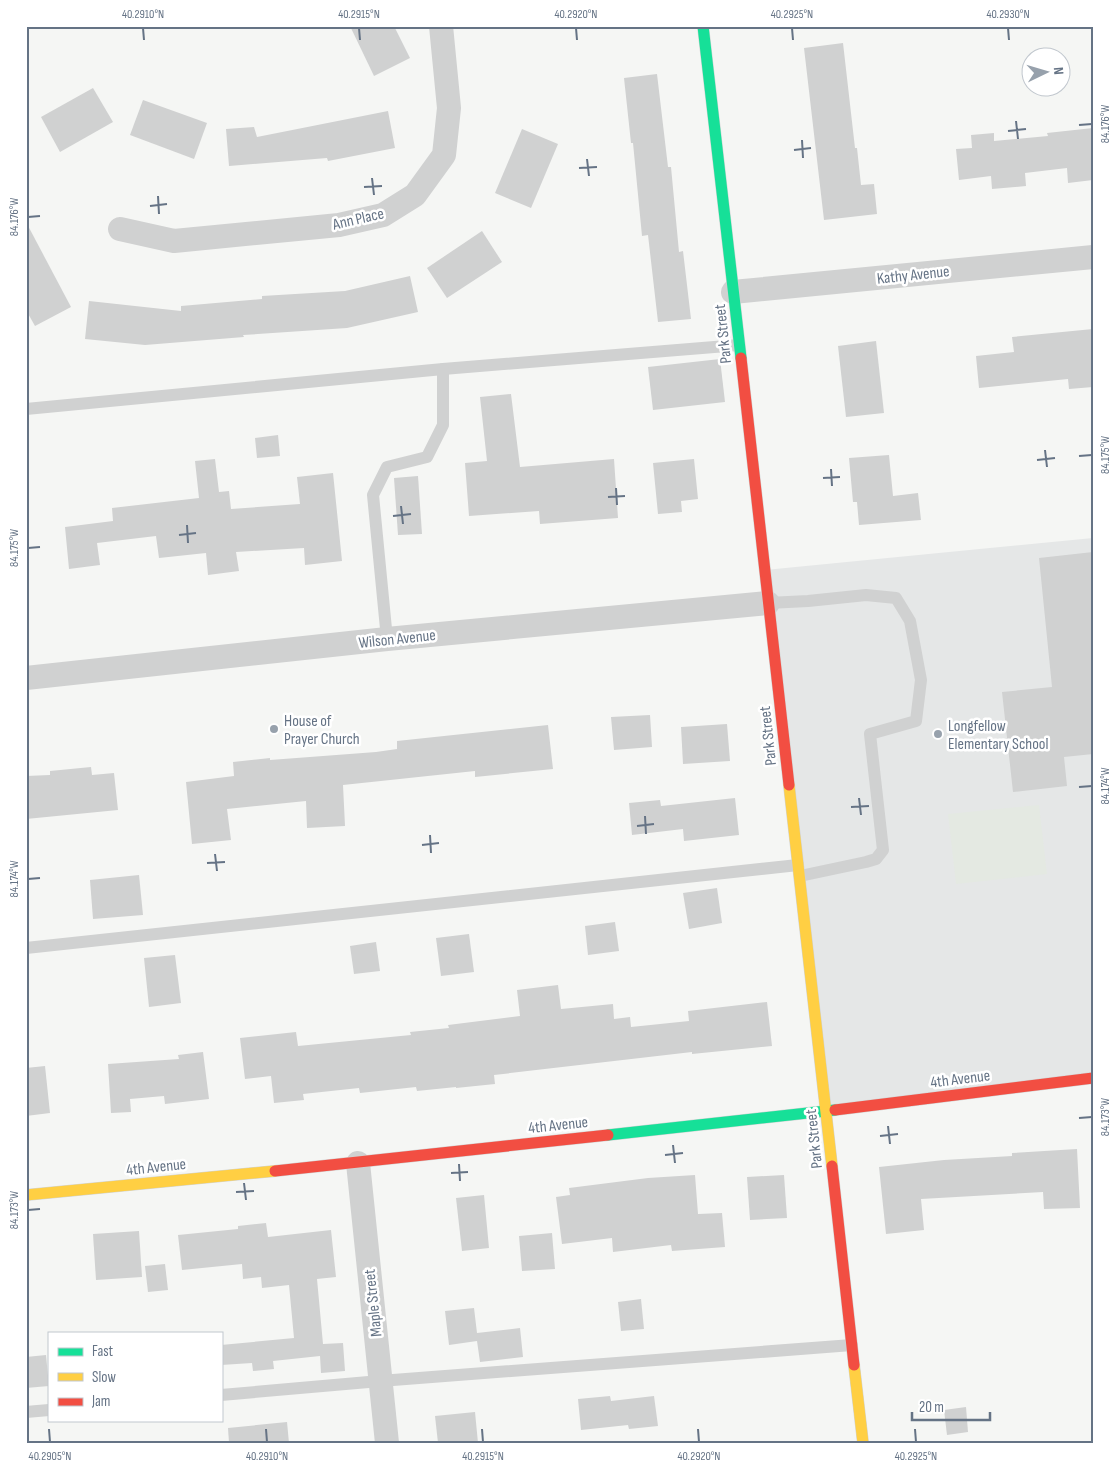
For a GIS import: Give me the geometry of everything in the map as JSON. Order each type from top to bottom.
[{"type":"street","name":"Ann Place","points":[[120,229],[174,241],[339,225],[384,215],[415,195],[444,155],[449,108],[441,26]]},
{"type":"street","name":"Park Street","points":[[703,26],[863,1443]]},
{"type":"street","name":"Kathy Avenue","points":[[733,292],[1093,256]]},
{"type":"street","name":"Wilson Avenue","points":[[26,678],[387,639],[768,603]]},
{"type":"street","name":"4th Avenue","points":[[26,1195],[358,1163],[826,1111],[1093,1078]]},
{"type":"street","name":"Maple Street","points":[[358,1163],[387,1443]]},
{"type":"lane","points":[[26,409],[443,369],[739,345]]},
{"type":"lane","points":[[387,639],[373,495],[387,467],[427,457],[443,425],[443,369]]},
{"type":"lane","points":[[26,948],[799,871],[876,859],[883,850],[870,734],[916,721],[921,680],[910,621],[896,598],[866,595],[768,603]]},
{"type":"lane","points":[[222,1395],[852,1345]]},
{"type":"lane","points":[[26,1412],[48,1410]]},
{"type":"shaded area","name":"Longfellow Elementary School","points":[[1093,538],[1093,1078],[826,1111],[765,570]]},
{"type":"shaded area","points":[[1039,805],[1047,874],[956,884],[948,814]]},
{"type":"building","points":[[350,26],[394,26],[410,58],[374,76]]},
{"type":"building","points":[[843,43],[861,185],[874,184],[877,214],[824,220],[804,48]]},
{"type":"building","points":[[657,74],[668,167],[671,167],[679,252],[683,251],[691,319],[658,322],[648,235],[642,236],[633,143],[631,143],[624,78]]},
{"type":"building","points":[[93,88],[113,122],[60,152],[41,117]]},
{"type":"building","points":[[143,100],[207,123],[194,159],[130,135]]},
{"type":"building","points":[[388,111],[395,148],[328,161],[327,158],[229,166],[226,129],[254,127],[257,137]]},
{"type":"building","points":[[1093,128],[1093,180],[1068,183],[1067,168],[1025,173],[1026,186],[992,189],[991,176],[959,180],[956,149],[972,148],[971,135],[994,133],[994,141],[1048,136],[1047,133]]},
{"type":"building","points":[[522,129],[558,144],[531,208],[495,193]]},
{"type":"building","points":[[26,222],[71,307],[35,326],[26,310]]},
{"type":"building","points":[[482,231],[502,262],[447,298],[427,268]]},
{"type":"building","points":[[410,276],[418,312],[347,328],[243,335],[244,337],[145,345],[85,339],[89,301],[181,311],[181,306],[262,299],[262,296],[345,291]]},
{"type":"building","points":[[1093,329],[1093,387],[1069,389],[1068,379],[979,388],[976,356],[1014,352],[1012,337]]},
{"type":"building","points":[[876,341],[884,413],[846,417],[838,346]]},
{"type":"building","points":[[720,359],[725,402],[653,410],[648,367]]},
{"type":"building","points":[[511,394],[520,467],[614,459],[618,518],[540,524],[539,511],[469,516],[465,463],[487,461],[480,397]]},
{"type":"building","points":[[278,435],[280,456],[257,458],[255,438]]},
{"type":"building","points":[[889,455],[893,496],[918,493],[921,520],[859,525],[857,502],[853,502],[849,458]]},
{"type":"building","points":[[215,459],[219,492],[229,491],[231,509],[300,504],[297,477],[333,473],[342,561],[305,565],[304,548],[236,552],[239,571],[208,575],[206,553],[159,558],[156,536],[97,543],[100,565],[69,569],[65,527],[113,521],[112,508],[199,498],[195,461]]},
{"type":"building","points":[[694,459],[698,499],[681,501],[682,512],[658,514],[653,463]]},
{"type":"building","points":[[418,476],[422,534],[398,535],[394,478]]},
{"type":"building","points":[[1093,552],[1093,754],[1064,757],[1067,786],[1013,792],[1002,692],[1052,687],[1039,558]]},
{"type":"building","points":[[650,715],[652,747],[614,750],[611,717]]},
{"type":"building","points":[[727,724],[730,761],[683,764],[681,727]]},
{"type":"building","points":[[548,725],[553,769],[475,777],[475,771],[343,785],[345,826],[307,828],[306,801],[227,809],[231,840],[192,844],[186,782],[234,776],[233,762],[376,752],[397,749],[397,741]]},
{"type":"building","points":[[91,767],[92,775],[114,773],[118,810],[26,819],[26,776],[50,775],[50,771]]},
{"type":"building","points":[[735,798],[739,835],[684,841],[683,829],[632,835],[629,803],[660,800],[661,806]]},
{"type":"building","points":[[139,875],[143,915],[93,919],[90,880]]},
{"type":"building","points":[[717,888],[722,923],[689,929],[683,893]]},
{"type":"building","points":[[615,922],[619,951],[588,955],[585,926]]},
{"type":"building","points":[[469,934],[474,972],[441,976],[436,938]]},
{"type":"building","points":[[376,942],[380,971],[354,974],[350,946]]},
{"type":"building","points":[[175,955],[181,1003],[149,1007],[144,958]]},
{"type":"building","points":[[558,985],[561,1009],[613,1004],[614,1019],[630,1017],[631,1027],[689,1021],[688,1011],[767,1002],[772,1046],[692,1054],[692,1052],[494,1075],[495,1084],[417,1091],[416,1087],[360,1093],[359,1088],[303,1094],[304,1100],[274,1103],[271,1076],[245,1079],[240,1038],[296,1032],[298,1046],[411,1035],[410,1032],[449,1028],[448,1025],[520,1016],[517,990]]},
{"type":"building","points":[[203,1052],[209,1099],[165,1104],[164,1096],[130,1099],[131,1112],[111,1113],[108,1064],[179,1059],[178,1055]]},
{"type":"building","points":[[45,1066],[50,1113],[26,1116],[26,1068]]},
{"type":"building","points":[[1077,1149],[1080,1208],[1044,1209],[1043,1192],[921,1199],[924,1230],[886,1234],[879,1167],[944,1160],[1012,1156],[1012,1153]]},
{"type":"building","points":[[695,1175],[698,1214],[722,1213],[725,1247],[672,1251],[671,1245],[613,1252],[612,1238],[562,1244],[556,1197],[570,1195],[569,1188],[648,1178]]},
{"type":"building","points":[[784,1175],[787,1218],[750,1220],[747,1177]]},
{"type":"building","points":[[484,1195],[489,1248],[462,1251],[456,1198]]},
{"type":"building","points":[[266,1223],[268,1237],[331,1230],[336,1277],[317,1279],[323,1344],[343,1343],[345,1371],[321,1373],[320,1356],[273,1361],[274,1369],[253,1371],[252,1363],[222,1365],[222,1345],[294,1338],[289,1285],[262,1288],[261,1277],[243,1279],[242,1264],[182,1270],[178,1235],[238,1229],[238,1226]]},
{"type":"building","points":[[139,1231],[142,1277],[96,1280],[93,1234]]},
{"type":"building","points":[[552,1233],[555,1269],[522,1271],[519,1236]]},
{"type":"building","points":[[165,1264],[168,1290],[148,1292],[145,1266]]},
{"type":"building","points":[[641,1299],[644,1329],[621,1331],[618,1302]]},
{"type":"building","points":[[474,1308],[477,1333],[520,1328],[523,1357],[480,1362],[477,1341],[449,1345],[445,1311]]},
{"type":"building","points":[[46,1355],[48,1386],[26,1388],[26,1357]]},
{"type":"building","points":[[610,1396],[611,1401],[654,1396],[658,1426],[629,1429],[628,1425],[581,1430],[578,1399]]},
{"type":"building","points":[[966,1407],[968,1432],[947,1435],[944,1410]]},
{"type":"building","points":[[475,1412],[478,1443],[438,1443],[435,1416]]},
{"type":"building","points":[[287,1422],[289,1443],[229,1443],[228,1428]]},
{"type":"traffic: fast","points":[[703,26],[741,358]]},
{"type":"traffic: fast","points":[[608,1135],[835,1110]]},
{"type":"traffic: slow","points":[[789,785],[832,1166]]},
{"type":"traffic: slow","points":[[26,1195],[275,1171]]},
{"type":"traffic: slow","points":[[854,1365],[863,1443]]},
{"type":"traffic: jam","points":[[741,358],[789,785]]},
{"type":"traffic: jam","points":[[835,1110],[1093,1078]]},
{"type":"traffic: jam","points":[[275,1171],[608,1135]]},
{"type":"traffic: jam","points":[[832,1166],[854,1365]]},
{"type":"place","name":"House of Prayer Church","points":[[274,729]]},
{"type":"place","name":"Longfellow Elementary School","points":[[938,734]]}]
